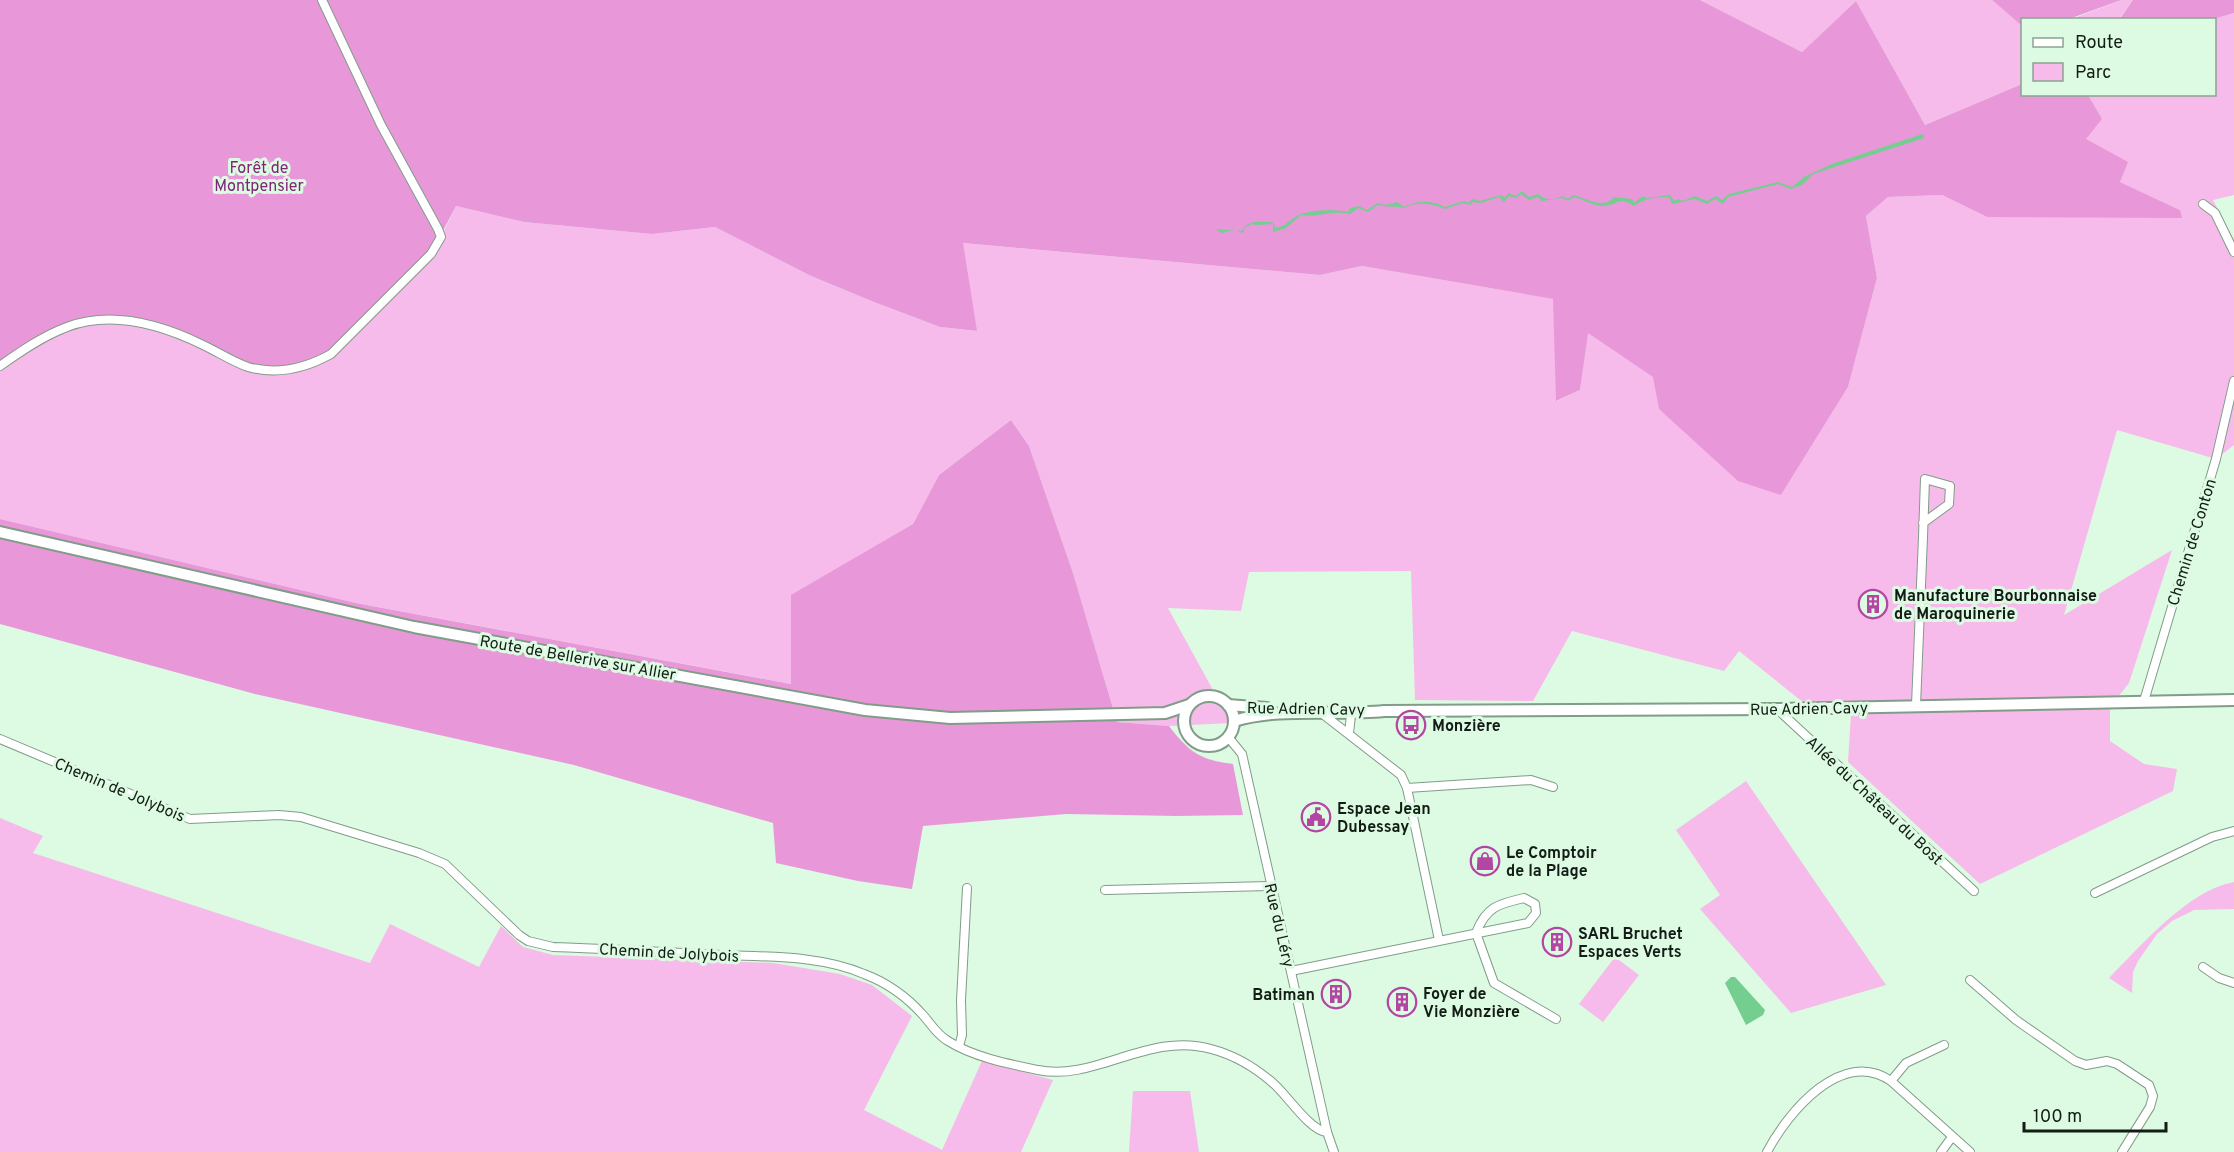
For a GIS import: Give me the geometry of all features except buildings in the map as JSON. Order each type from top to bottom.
[{"type":"main road","name":"Route de Bellerive sur Allier","points":[[0,532],[414,627],[865,710],[950,718],[1165,713],[1189,705]]},
{"type":"main road","points":[[1210,695],[1228,705],[1234,721],[1228,737],[1214,746],[1197,743],[1185,731],[1183,723],[1189,705],[1195,699],[1210,695]]},
{"type":"main road","name":"Rue Adrien Cavy","points":[[1228,705],[1248,708],[1384,711],[1777,709],[2234,700]]},
{"type":"main road","name":"Rue Adrien Cavy","points":[[1234,721],[1257,714],[1351,715],[1384,711]]},
{"type":"main road","points":[[1165,713],[1183,723]]},
{"type":"street","points":[[0,366],[35,342],[68,326],[129,320],[155,325],[182,334],[247,366],[289,370],[315,363],[331,354],[431,254],[441,237],[438,229],[381,125],[322,0]]},
{"type":"street","points":[[2203,204],[2215,213],[2234,252]]},
{"type":"street","name":"Chemin de Conton","points":[[2144,701],[2216,459],[2234,381]]},
{"type":"street","points":[[1916,705],[1923,523],[1926,479],[1950,486],[1949,504],[1923,523]]},
{"type":"street","name":"Allée du Château du Bost","points":[[1777,709],[1974,891]]},
{"type":"street","points":[[1324,715],[1401,775],[1407,788],[1439,940]]},
{"type":"street","points":[[1349,733],[1351,715]]},
{"type":"street","name":"Rue du Léry","points":[[1228,737],[1242,754],[1326,1132],[1334,1152]]},
{"type":"street","name":"Chemin de Jolybois","points":[[0,739],[190,819],[279,815],[301,817],[419,853],[445,864],[528,941],[553,947],[785,958],[828,964],[863,973],[894,988],[910,1001],[937,1032],[959,1046],[978,1054],[1052,1072],[1074,1070],[1169,1044],[1191,1044],[1214,1049],[1260,1072],[1308,1120],[1322,1132],[1326,1132]]},
{"type":"street","points":[[1407,788],[1531,780],[1553,787]]},
{"type":"street","points":[[2095,893],[2212,837],[2234,831]]},
{"type":"street","points":[[1105,890],[1270,886]]},
{"type":"street","points":[[959,1046],[962,1035],[961,1000],[966,888]]},
{"type":"street","points":[[1291,971],[1439,940],[1476,933],[1528,922],[1536,913],[1534,904],[1524,898],[1501,903],[1483,916],[1476,933],[1494,982],[1556,1019]]},
{"type":"street","points":[[2203,967],[2219,978],[2234,983]]},
{"type":"street","points":[[1970,980],[2016,1020],[2075,1061],[2086,1065],[2107,1061],[2116,1064],[2149,1085],[2153,1096],[2150,1107],[2122,1152]]},
{"type":"street","points":[[1891,1081],[1906,1063],[1944,1045]]},
{"type":"street","points":[[1767,1152],[1784,1123],[1796,1109],[1839,1075],[1860,1070],[1871,1071],[1891,1081],[1970,1152]]},
{"type":"street","points":[[1941,1152],[1952,1137]]},
{"type":"green space","name":"Forêt de Montpensier","points":[[0,0],[1700,0],[1802,52],[1856,1],[1925,125],[2021,84],[2021,96],[2089,96],[2102,119],[2086,139],[2128,162],[2120,182],[2180,210],[2182,218],[1987,217],[1942,195],[1888,197],[1866,216],[1877,278],[1848,387],[1781,495],[1738,481],[1659,409],[1653,377],[1588,333],[1580,390],[1556,401],[1553,299],[1362,266],[1320,275],[963,243],[977,331],[940,327],[874,302],[811,276],[715,227],[652,234],[524,222],[456,206],[431,254],[331,354],[289,370],[247,367],[181,334],[129,320],[68,326],[0,366]]},
{"type":"green space","points":[[1700,0],[1992,0],[2021,25],[2021,84],[1925,125],[1856,1],[1802,52]]},
{"type":"green space","points":[[1992,0],[2121,0],[2072,18],[2021,18],[2021,25]]},
{"type":"green space","points":[[2121,0],[2133,0],[2120,18],[2074,18]]},
{"type":"green space","points":[[2133,0],[2234,0],[2234,13],[2216,18],[2120,18]]},
{"type":"green space","points":[[2234,13],[2234,195],[2213,200],[2234,240],[2234,445],[2216,459],[2117,430],[2064,615],[2172,550],[2129,683],[2110,707],[2110,741],[2144,764],[2177,769],[2173,791],[1980,884],[1848,762],[1851,714],[1819,715],[1739,651],[1724,671],[1572,631],[1533,701],[1415,700],[1411,571],[1249,572],[1241,611],[1168,608],[1231,723],[1169,726],[1117,722],[1073,573],[1029,446],[1011,420],[939,475],[913,524],[873,548],[792,684],[356,603],[0,519],[0,366],[68,326],[441,237],[456,206],[524,222],[652,234],[715,227],[811,276],[874,302],[940,327],[976,331],[962,243],[1320,275],[1362,266],[1554,299],[1557,401],[1580,390],[1587,332],[1654,377],[1659,409],[1781,495],[1848,387],[1877,278],[1866,216],[1888,197],[1942,195],[1987,217],[2180,210],[2120,182],[2127,162],[2085,139],[2101,119],[2089,96],[2216,96],[2216,18]]},
{"type":"green space","points":[[1011,420],[1029,446],[1073,573],[1117,722],[1169,726],[1196,753],[1212,760],[1233,764],[1243,815],[1066,814],[923,826],[912,889],[858,881],[776,863],[773,823],[574,765],[255,694],[0,624],[0,519],[356,603],[791,684],[791,595],[913,524],[939,475]]},
{"type":"green space","points":[[1746,781],[1886,985],[1791,1013],[1700,909],[1720,895],[1676,830]]},
{"type":"green space","points":[[0,818],[43,836],[33,853],[370,963],[390,924],[479,967],[501,926],[523,947],[553,955],[773,963],[840,974],[872,985],[912,1016],[864,1110],[942,1150],[982,1061],[1053,1080],[1021,1152],[0,1152]]},
{"type":"green space","points":[[2234,882],[2234,909],[2194,910],[2172,921],[2157,934],[2133,972],[2132,993],[2109,978],[2151,935],[2182,908],[2216,887]]},
{"type":"green space","points":[[1615,957],[1639,975],[1603,1022],[1579,1004]]},
{"type":"green space","points":[[1133,1091],[1190,1091],[1199,1152],[1129,1152]]},
{"type":"shaded area","points":[[1923,134],[1924,138],[1813,174],[1802,185],[1791,189],[1778,184],[1728,197],[1723,204],[1715,199],[1707,204],[1695,199],[1672,204],[1669,197],[1664,197],[1646,200],[1634,206],[1622,201],[1600,206],[1574,197],[1568,201],[1562,198],[1542,201],[1538,197],[1529,200],[1521,194],[1516,198],[1509,196],[1504,202],[1499,197],[1481,203],[1473,202],[1470,205],[1463,203],[1445,209],[1424,204],[1414,204],[1404,208],[1378,205],[1368,212],[1358,208],[1350,214],[1301,215],[1286,228],[1273,232],[1273,224],[1252,224],[1245,227],[1243,233],[1236,231],[1242,231],[1244,227],[1247,225],[1259,222],[1272,222],[1276,228],[1301,214],[1314,211],[1348,212],[1350,208],[1359,206],[1367,210],[1378,203],[1385,205],[1397,202],[1404,207],[1414,203],[1424,202],[1445,207],[1464,201],[1469,203],[1472,199],[1480,201],[1501,195],[1505,198],[1508,193],[1516,196],[1522,191],[1529,197],[1538,194],[1549,199],[1562,196],[1568,199],[1573,195],[1600,203],[1610,201],[1614,197],[1632,199],[1634,203],[1643,196],[1647,198],[1670,195],[1674,201],[1678,199],[1683,201],[1695,196],[1707,201],[1716,196],[1722,200],[1729,194],[1778,182],[1792,187],[1804,177],[1832,164]]},
{"type":"shaded area","points":[[1215,229],[1233,230],[1222,233]]},
{"type":"shaded area","points":[[1731,977],[1735,977],[1765,1010],[1763,1015],[1746,1025],[1725,983]]},
{"type":"place","name":"Manufacture Bourbonnaise de Maroquinerie","points":[[1873,604]]},
{"type":"place","name":"Monzière","points":[[1411,725]]},
{"type":"place","name":"Espace Jean Dubessay","points":[[1316,817]]},
{"type":"place","name":"Le Comptoir de la Plage","points":[[1485,861]]},
{"type":"place","name":"SARL Bruchet Espaces Verts","points":[[1557,942]]},
{"type":"place","name":"Batiman","points":[[1336,994]]},
{"type":"place","name":"Foyer de Vie Monzière","points":[[1402,1002]]}]
